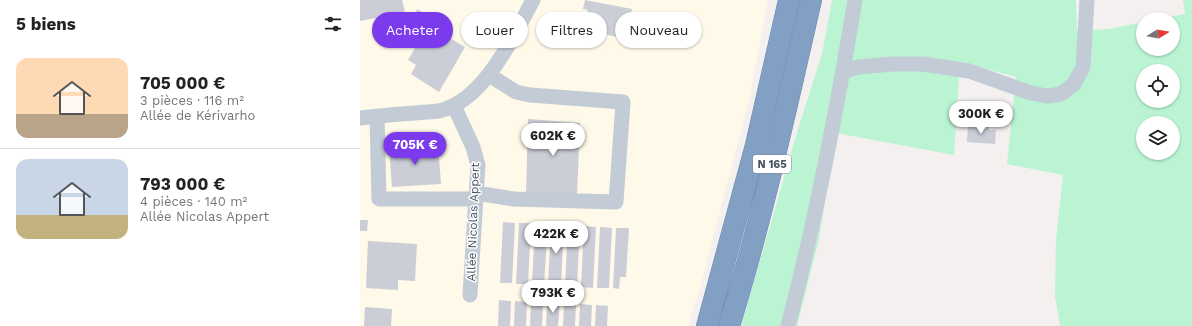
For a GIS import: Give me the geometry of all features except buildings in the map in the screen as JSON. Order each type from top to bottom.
[{"type":"highway","name":"N 165","points":[[707,326],[754,152],[789,0]]},
{"type":"highway","name":"N 165","points":[[729,326],[775,153],[811,0]]},
{"type":"street","points":[[360,118],[439,111],[454,106],[483,83],[489,75],[533,0]]},
{"type":"street","points":[[788,326],[801,277],[843,72],[855,0]]},
{"type":"street","points":[[843,72],[858,67],[892,64],[923,64],[969,72],[1031,93],[1047,96],[1061,94],[1074,84],[1083,67],[1087,0]]},
{"type":"street","points":[[377,116],[379,199],[476,196],[514,199],[616,202],[622,102],[530,95],[516,92],[489,75]]},
{"type":"street","name":"Allée Nicolas Appert","points":[[454,106],[473,147],[478,165],[470,295]]},
{"type":"shaded area","points":[[360,0],[768,0],[749,100],[699,291],[688,326],[360,326]]},
{"type":"green space","points":[[832,0],[1076,0],[1077,31],[1109,29],[1136,23],[1136,56],[1180,56],[1180,15],[1185,14],[1183,0],[1192,0],[1192,326],[1060,326],[1055,296],[1056,240],[1063,175],[1007,164],[1016,77],[960,62],[954,155],[836,133],[819,239],[797,326],[741,326],[799,126],[822,54]]}]
